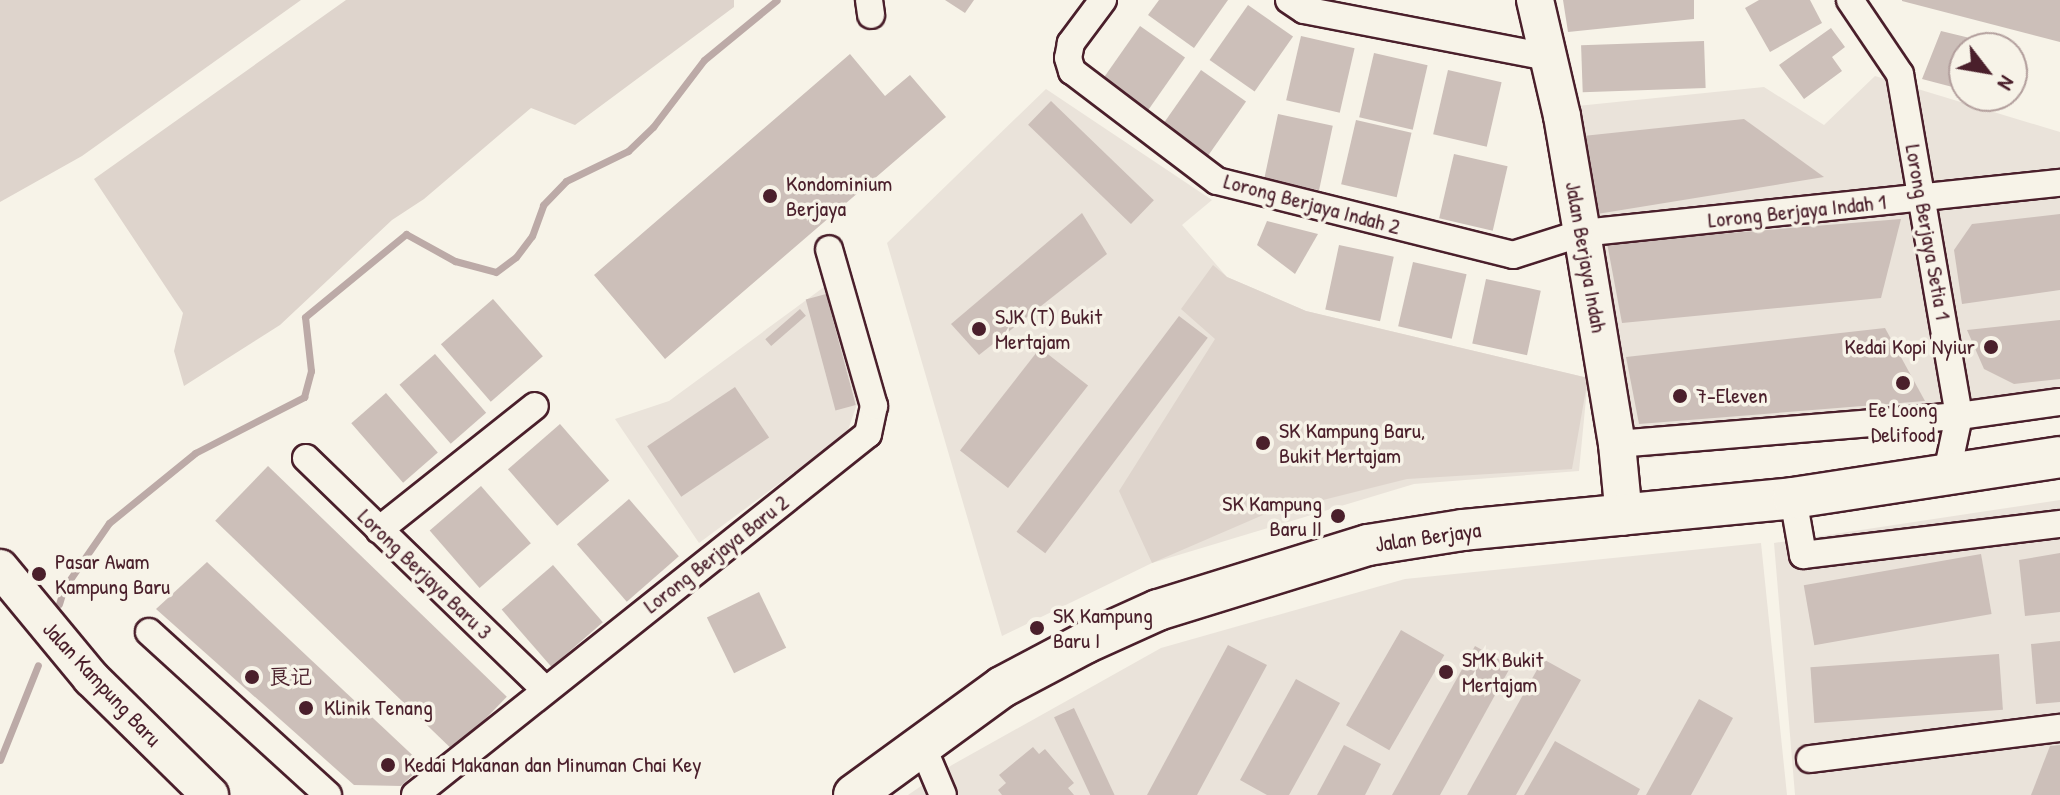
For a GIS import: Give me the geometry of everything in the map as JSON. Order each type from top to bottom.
[{"type":"main road","name":"Jalan Berjaya","points":[[854,795],[921,743],[1002,687],[1085,643],[1158,610],[1368,545],[1463,530],[1624,517],[1793,498],[2050,461]]},
{"type":"street","name":"Lorong Berjaya Indah 2","points":[[1103,0],[1071,43],[1068,58],[1072,71],[1217,181],[1513,255],[1582,233]]},
{"type":"street","points":[[1289,0],[1304,10],[1548,57]]},
{"type":"street","name":"Jalan Berjaya Indah","points":[[1535,0],[1582,233],[1617,444],[1624,517]]},
{"type":"street","name":"Lorong Berjaya Setia 1","points":[[1850,0],[1900,74],[1959,416],[1946,477]]},
{"type":"street","name":"Lorong Berjaya Indah 1","points":[[1582,233],[2060,183]]},
{"type":"street","name":"Lorong Berjaya Baru 2","points":[[415,795],[868,434],[874,406],[829,249]]},
{"type":"street","points":[[1617,444],[1959,416],[2060,402]]},
{"type":"street","points":[[379,530],[535,406]]},
{"type":"street","name":"Lorong Berjaya Baru 3","points":[[306,458],[545,690]]},
{"type":"street","points":[[1793,498],[1803,555],[2060,524]]},
{"type":"street","name":"Jalan Kampung Baru","points":[[0,568],[91,678],[210,795]]},
{"type":"street","points":[[149,632],[328,795]]},
{"type":"street","points":[[1810,759],[2060,728]]},
{"type":"street","points":[[921,743],[943,795]]},
{"type":"shaded area","points":[[0,0],[301,0],[82,156],[0,202]]},
{"type":"shaded area","points":[[346,0],[734,0],[734,7],[575,125],[531,108],[424,199],[392,220],[280,325],[184,386],[174,351],[183,313],[94,179]]},
{"type":"shaded area","points":[[1875,76],[1948,98],[1948,112],[1994,112],[2060,132],[2060,415],[1641,459],[1577,106],[1764,87],[1824,125]]},
{"type":"shaded area","name":"SK Kampung Baru, Bukit Mertajam","points":[[1046,89],[1212,200],[1182,225],[1227,277],[1306,311],[1588,378],[1579,471],[1414,484],[1152,563],[1002,636],[887,243]]},
{"type":"shaded area","points":[[1213,265],[1227,277],[1306,311],[1588,378],[1572,469],[1407,479],[1263,515],[1152,563],[1119,491],[1215,339],[1181,309]]},
{"type":"shaded area","points":[[824,287],[857,404],[847,433],[699,543],[615,419],[669,401]]},
{"type":"shaded area","points":[[2060,500],[2060,795],[1795,795],[1774,543]]},
{"type":"shaded area","name":"SMK Bukit Mertajam","points":[[1761,543],[1787,795],[908,795],[952,765],[1161,648],[1405,579]]},
{"type":"building","points":[[945,0],[974,0],[965,13]]},
{"type":"building","points":[[1159,0],[1228,0],[1194,48],[1148,15]]},
{"type":"building","points":[[1563,0],[1694,0],[1694,19],[1568,32]]},
{"type":"building","points":[[1759,0],[1810,0],[1822,23],[1770,52],[1745,8]]},
{"type":"building","points":[[2060,0],[2060,42],[2028,32],[1902,1]]},
{"type":"building","points":[[1248,5],[1293,37],[1255,91],[1210,60]]},
{"type":"building","points":[[1140,26],[1185,58],[1147,112],[1102,80]]},
{"type":"building","points":[[1831,28],[1845,47],[1832,57],[1842,71],[1804,99],[1779,65]]},
{"type":"building","points":[[1941,31],[1948,33],[1948,86],[1922,79]]},
{"type":"building","points":[[1301,36],[1355,48],[1340,113],[1286,100]]},
{"type":"building","points":[[1704,41],[1706,88],[1583,92],[1581,45]]},
{"type":"building","points":[[1374,53],[1428,65],[1413,130],[1359,117]]},
{"type":"building","name":"Kondominium Berjaya","points":[[850,54],[885,96],[910,75],[946,117],[665,359],[594,275]]},
{"type":"building","points":[[1201,70],[1246,102],[1208,156],[1163,124]]},
{"type":"building","points":[[1448,70],[1502,82],[1487,147],[1433,134]]},
{"type":"building","points":[[1051,101],[1154,200],[1131,224],[1028,125]]},
{"type":"building","points":[[1278,114],[1333,126],[1319,190],[1264,179]]},
{"type":"building","points":[[1744,119],[1824,177],[1597,214],[1583,136]]},
{"type":"building","points":[[1356,120],[1412,133],[1397,197],[1341,184]]},
{"type":"building","points":[[1454,154],[1508,166],[1493,231],[1439,218]]},
{"type":"building","points":[[1082,213],[1107,254],[979,355],[951,324]]},
{"type":"building","points":[[2060,214],[2060,290],[1962,304],[1954,250],[1972,224]]},
{"type":"building","points":[[1901,219],[1881,298],[1622,323],[1607,243]]},
{"type":"building","points":[[1267,221],[1318,234],[1295,274],[1257,245]]},
{"type":"building","points":[[1339,245],[1394,257],[1380,321],[1325,310]]},
{"type":"building","points":[[1413,262],[1467,274],[1452,339],[1398,326]]},
{"type":"building","points":[[1486,279],[1541,291],[1527,355],[1472,344]]},
{"type":"building","points":[[826,294],[856,405],[835,411],[806,299]]},
{"type":"building","points":[[493,299],[543,356],[491,402],[441,344]]},
{"type":"building","points":[[800,309],[806,316],[771,346],[765,339]]},
{"type":"building","points":[[1179,316],[1208,338],[1045,553],[1017,532]]},
{"type":"building","points":[[2060,320],[2060,379],[2014,384],[1984,369],[1967,330]]},
{"type":"building","points":[[1885,328],[1925,401],[1639,424],[1626,357]]},
{"type":"building","points":[[1040,348],[1088,386],[1008,488],[960,450]]},
{"type":"building","points":[[435,354],[486,413],[451,444],[400,385]]},
{"type":"building","points":[[735,387],[769,438],[681,497],[647,446]]},
{"type":"building","points":[[386,393],[438,453],[403,483],[351,423]]},
{"type":"building","points":[[560,424],[609,481],[557,526],[508,469]]},
{"type":"building","points":[[268,466],[507,697],[454,751],[215,521]]},
{"type":"building","points":[[481,486],[531,543],[480,588],[430,531]]},
{"type":"building","points":[[629,499],[679,556],[627,602],[577,544]]},
{"type":"building","points":[[2060,553],[2060,612],[2025,616],[2019,560]]},
{"type":"building","points":[[1981,554],[1992,614],[1814,645],[1804,585]]},
{"type":"building","points":[[207,562],[423,765],[401,786],[354,785],[156,609]]},
{"type":"building","points":[[553,565],[603,622],[552,667],[502,610]]},
{"type":"building","points":[[759,592],[786,648],[734,673],[707,617]]},
{"type":"building","points":[[1401,630],[1444,655],[1389,750],[1346,725]]},
{"type":"building","points":[[2060,641],[2060,702],[2036,704],[2031,644]]},
{"type":"building","points":[[1228,645],[1267,665],[1197,795],[1147,795]]},
{"type":"building","points":[[1475,646],[1511,666],[1440,795],[1392,795]]},
{"type":"building","points":[[1999,654],[2003,710],[1814,723],[1810,667]]},
{"type":"building","points":[[1543,659],[1581,680],[1516,795],[1467,795]]},
{"type":"building","points":[[1296,679],[1340,703],[1289,795],[1267,795],[1240,780]]},
{"type":"building","points":[[1699,699],[1733,718],[1691,795],[1646,795]]},
{"type":"building","points":[[1074,708],[1115,795],[1090,795],[1054,717]]},
{"type":"building","points":[[1555,741],[1640,789],[1637,795],[1524,795]]},
{"type":"building","points":[[1344,745],[1381,764],[1365,795],[1317,795]]},
{"type":"building","points":[[2060,745],[2060,795],[2031,795],[2050,746]]},
{"type":"building","points":[[1033,747],[1039,754],[1045,749],[1074,783],[1068,788],[1074,795],[1002,795],[998,790],[1006,783],[999,775]]},
{"type":"waterway","points":[[59,604],[64,588],[109,523],[195,453],[304,397],[311,371],[305,317],[406,234],[455,261],[496,272],[516,257],[532,236],[543,205],[566,181],[628,151],[653,127],[704,60],[777,0]]},
{"type":"waterway","points":[[0,760],[38,665]]},
{"type":"place","name":"Kondominium Berjaya","points":[[770,196]]},
{"type":"place","name":"SJK (T) Bukit Mertajam","points":[[979,329]]},
{"type":"place","name":"Kedai Kopi Nyiur","points":[[1991,347]]},
{"type":"place","name":"Ee Loong Delifood","points":[[1903,383]]},
{"type":"place","name":"7-Eleven","points":[[1680,396]]},
{"type":"place","name":"SK Kampung Baru, Bukit Mertajam","points":[[1263,443]]},
{"type":"place","name":"SK Kampung Baru II","points":[[1338,516]]},
{"type":"place","name":"Pasar Awam Kampung Baru","points":[[39,574]]},
{"type":"place","name":"SK Kampung Baru I","points":[[1037,628]]},
{"type":"place","name":"SMK Bukit Mertajam","points":[[1446,672]]},
{"type":"place","name":"良记","points":[[252,677]]},
{"type":"place","name":"Klinik Tenang","points":[[306,708]]},
{"type":"place","name":"Kedai Makanan dan Minuman Chai Key","points":[[388,765]]}]
